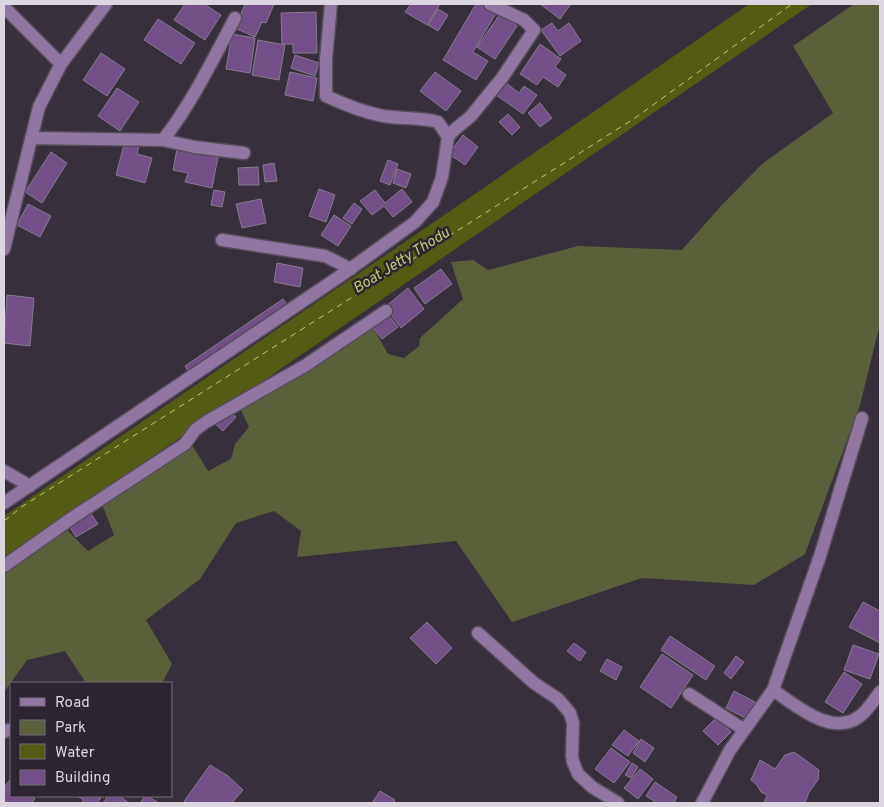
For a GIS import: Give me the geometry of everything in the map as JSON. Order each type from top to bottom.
[{"type":"street","points":[[4,249],[7,221],[32,138],[39,107],[61,64],[106,4]]},
{"type":"street","points":[[331,4],[326,59],[326,96],[353,108],[384,116],[425,118],[438,122],[448,137]]},
{"type":"street","points":[[4,503],[351,268],[414,222],[433,202],[442,177],[448,137],[472,116],[502,78],[534,30],[524,20],[490,4]]},
{"type":"street","points":[[4,7],[61,64]]},
{"type":"street","points":[[163,140],[175,125],[235,18]]},
{"type":"street","points":[[32,138],[163,140],[194,147],[244,153]]},
{"type":"street","points":[[222,240],[325,256],[351,268]]},
{"type":"street","points":[[4,566],[72,518],[185,444],[195,430],[206,422],[306,365],[386,311]]},
{"type":"street","points":[[702,803],[719,768],[743,729],[773,690],[820,556],[862,418]]},
{"type":"street","points":[[4,471],[30,486]]},
{"type":"street","points":[[478,632],[529,679],[558,700],[570,713],[573,723],[572,756],[578,774],[592,787],[618,803]]},
{"type":"street","points":[[773,690],[811,715],[836,724],[849,722],[861,716],[880,692]]},
{"type":"street","points":[[689,694],[743,729]]},
{"type":"green space","points":[[854,4],[880,4],[880,324],[860,405],[805,554],[754,585],[642,578],[512,622],[456,541],[297,557],[301,531],[274,511],[236,523],[200,579],[146,620],[172,664],[163,682],[85,682],[65,651],[27,660],[4,692],[4,571],[65,528],[88,551],[114,535],[102,504],[192,445],[208,471],[231,459],[235,444],[249,427],[241,410],[346,347],[372,326],[388,354],[404,358],[419,346],[420,338],[463,299],[451,262],[473,260],[488,270],[578,246],[682,250],[762,164],[833,113],[793,46]]},
{"type":"water","name":"Boat Jetty Thodu","points":[[749,4],[812,4],[4,557],[4,516]]},
{"type":"building","points":[[185,4],[204,4],[221,15],[205,40],[174,20]]},
{"type":"building","points":[[245,4],[274,4],[266,23],[262,22],[255,37],[235,28]]},
{"type":"building","points":[[411,4],[440,4],[427,25],[405,12]]},
{"type":"building","points":[[476,4],[487,4],[498,10],[473,52],[488,61],[476,80],[443,60]]},
{"type":"building","points":[[540,4],[571,4],[560,19]]},
{"type":"building","points":[[438,9],[448,15],[438,31],[428,25]]},
{"type":"building","points":[[316,12],[317,53],[293,53],[293,44],[282,44],[281,13]]},
{"type":"building","points":[[500,14],[517,26],[495,59],[477,47]]},
{"type":"building","points":[[158,19],[195,43],[181,64],[144,40]]},
{"type":"building","points":[[552,23],[558,31],[569,23],[581,41],[560,56],[541,30]]},
{"type":"building","points":[[232,34],[255,38],[250,73],[226,69]]},
{"type":"building","points":[[258,40],[285,45],[279,80],[252,75]]},
{"type":"building","points":[[540,44],[561,59],[555,67],[566,75],[558,87],[543,77],[537,85],[520,74]]},
{"type":"building","points":[[101,53],[125,69],[107,96],[83,80]]},
{"type":"building","points":[[295,55],[319,63],[315,76],[291,68]]},
{"type":"building","points":[[290,72],[317,78],[313,101],[285,95]]},
{"type":"building","points":[[435,72],[461,91],[446,111],[420,91]]},
{"type":"building","points":[[501,79],[519,93],[524,86],[537,95],[523,114],[492,92]]},
{"type":"building","points":[[117,88],[139,102],[120,131],[98,116]]},
{"type":"building","points":[[540,103],[552,118],[540,127],[528,113]]},
{"type":"building","points":[[508,114],[520,127],[512,135],[499,122]]},
{"type":"building","points":[[463,135],[478,147],[465,165],[449,154]]},
{"type":"building","points":[[125,141],[139,145],[137,154],[152,158],[145,183],[116,175]]},
{"type":"building","points":[[177,149],[218,157],[212,188],[185,182],[188,173],[173,170]]},
{"type":"building","points":[[51,152],[67,163],[42,203],[25,192]]},
{"type":"building","points":[[388,160],[398,164],[390,185],[380,181]]},
{"type":"building","points":[[274,163],[277,181],[265,182],[263,165]]},
{"type":"building","points":[[258,167],[259,185],[239,185],[238,168]]},
{"type":"building","points":[[397,169],[411,174],[406,188],[393,183]]},
{"type":"building","points":[[319,189],[335,195],[326,222],[309,216]]},
{"type":"building","points":[[402,189],[412,202],[393,217],[384,206],[372,215],[360,201],[375,190],[385,203]]},
{"type":"building","points":[[214,190],[225,192],[222,207],[211,205]]},
{"type":"building","points":[[261,199],[266,223],[242,228],[236,204]]},
{"type":"building","points":[[354,203],[362,209],[352,224],[343,218]]},
{"type":"building","points":[[28,204],[51,216],[40,237],[17,225]]},
{"type":"building","points":[[334,215],[351,226],[338,246],[321,235]]},
{"type":"building","points":[[277,263],[303,268],[300,287],[274,282]]},
{"type":"building","points":[[441,269],[452,284],[425,304],[414,288]]},
{"type":"building","points":[[408,288],[424,309],[401,328],[385,307]]},
{"type":"building","points":[[7,295],[34,298],[30,346],[4,343]]},
{"type":"building","points":[[283,299],[289,308],[192,377],[185,366]]},
{"type":"building","points":[[382,307],[398,327],[382,339],[366,319]]},
{"type":"building","points":[[223,406],[236,417],[223,431],[210,419]]},
{"type":"building","points":[[90,512],[98,524],[76,537],[68,524]]},
{"type":"building","points":[[863,602],[880,611],[880,643],[849,627]]},
{"type":"building","points":[[427,622],[452,648],[436,664],[410,638]]},
{"type":"building","points":[[670,636],[715,666],[706,680],[661,650]]},
{"type":"building","points":[[574,643],[586,652],[580,661],[567,651]]},
{"type":"building","points":[[853,645],[879,654],[870,679],[844,670]]},
{"type":"building","points":[[662,654],[693,675],[671,708],[640,687]]},
{"type":"building","points":[[736,656],[744,662],[731,679],[724,673]]},
{"type":"building","points":[[607,659],[622,667],[616,680],[600,671]]},
{"type":"building","points":[[844,672],[862,684],[843,713],[825,702]]},
{"type":"building","points":[[734,691],[755,702],[747,719],[726,708]]},
{"type":"building","points":[[716,718],[731,732],[718,745],[703,731]]},
{"type":"building","points":[[624,730],[639,741],[628,756],[612,745]]},
{"type":"building","points":[[641,739],[654,748],[645,762],[633,753]]},
{"type":"building","points":[[611,748],[630,762],[614,783],[595,769]]},
{"type":"building","points":[[794,752],[819,770],[818,780],[809,792],[805,803],[764,803],[767,795],[761,792],[751,780],[760,760],[775,769],[785,755]]},
{"type":"building","points":[[632,763],[638,767],[631,778],[625,775]]},
{"type":"building","points":[[210,765],[228,776],[243,790],[232,803],[184,803],[185,800]]},
{"type":"building","points":[[640,769],[653,779],[638,799],[624,788]]},
{"type":"building","points":[[10,780],[10,797],[32,797],[35,799],[31,803],[4,803],[4,787]]},
{"type":"building","points":[[655,782],[677,797],[674,803],[657,803],[646,796]]},
{"type":"building","points":[[380,791],[395,800],[393,803],[372,803]]},
{"type":"building","points":[[79,797],[101,797],[97,803],[81,803],[84,800]]},
{"type":"building","points":[[107,797],[120,797],[129,803],[103,803]]},
{"type":"building","points":[[144,797],[149,797],[159,803],[140,803]]},
{"type":"ferry route","points":[[4,521],[23,506],[635,118],[792,4]]}]
